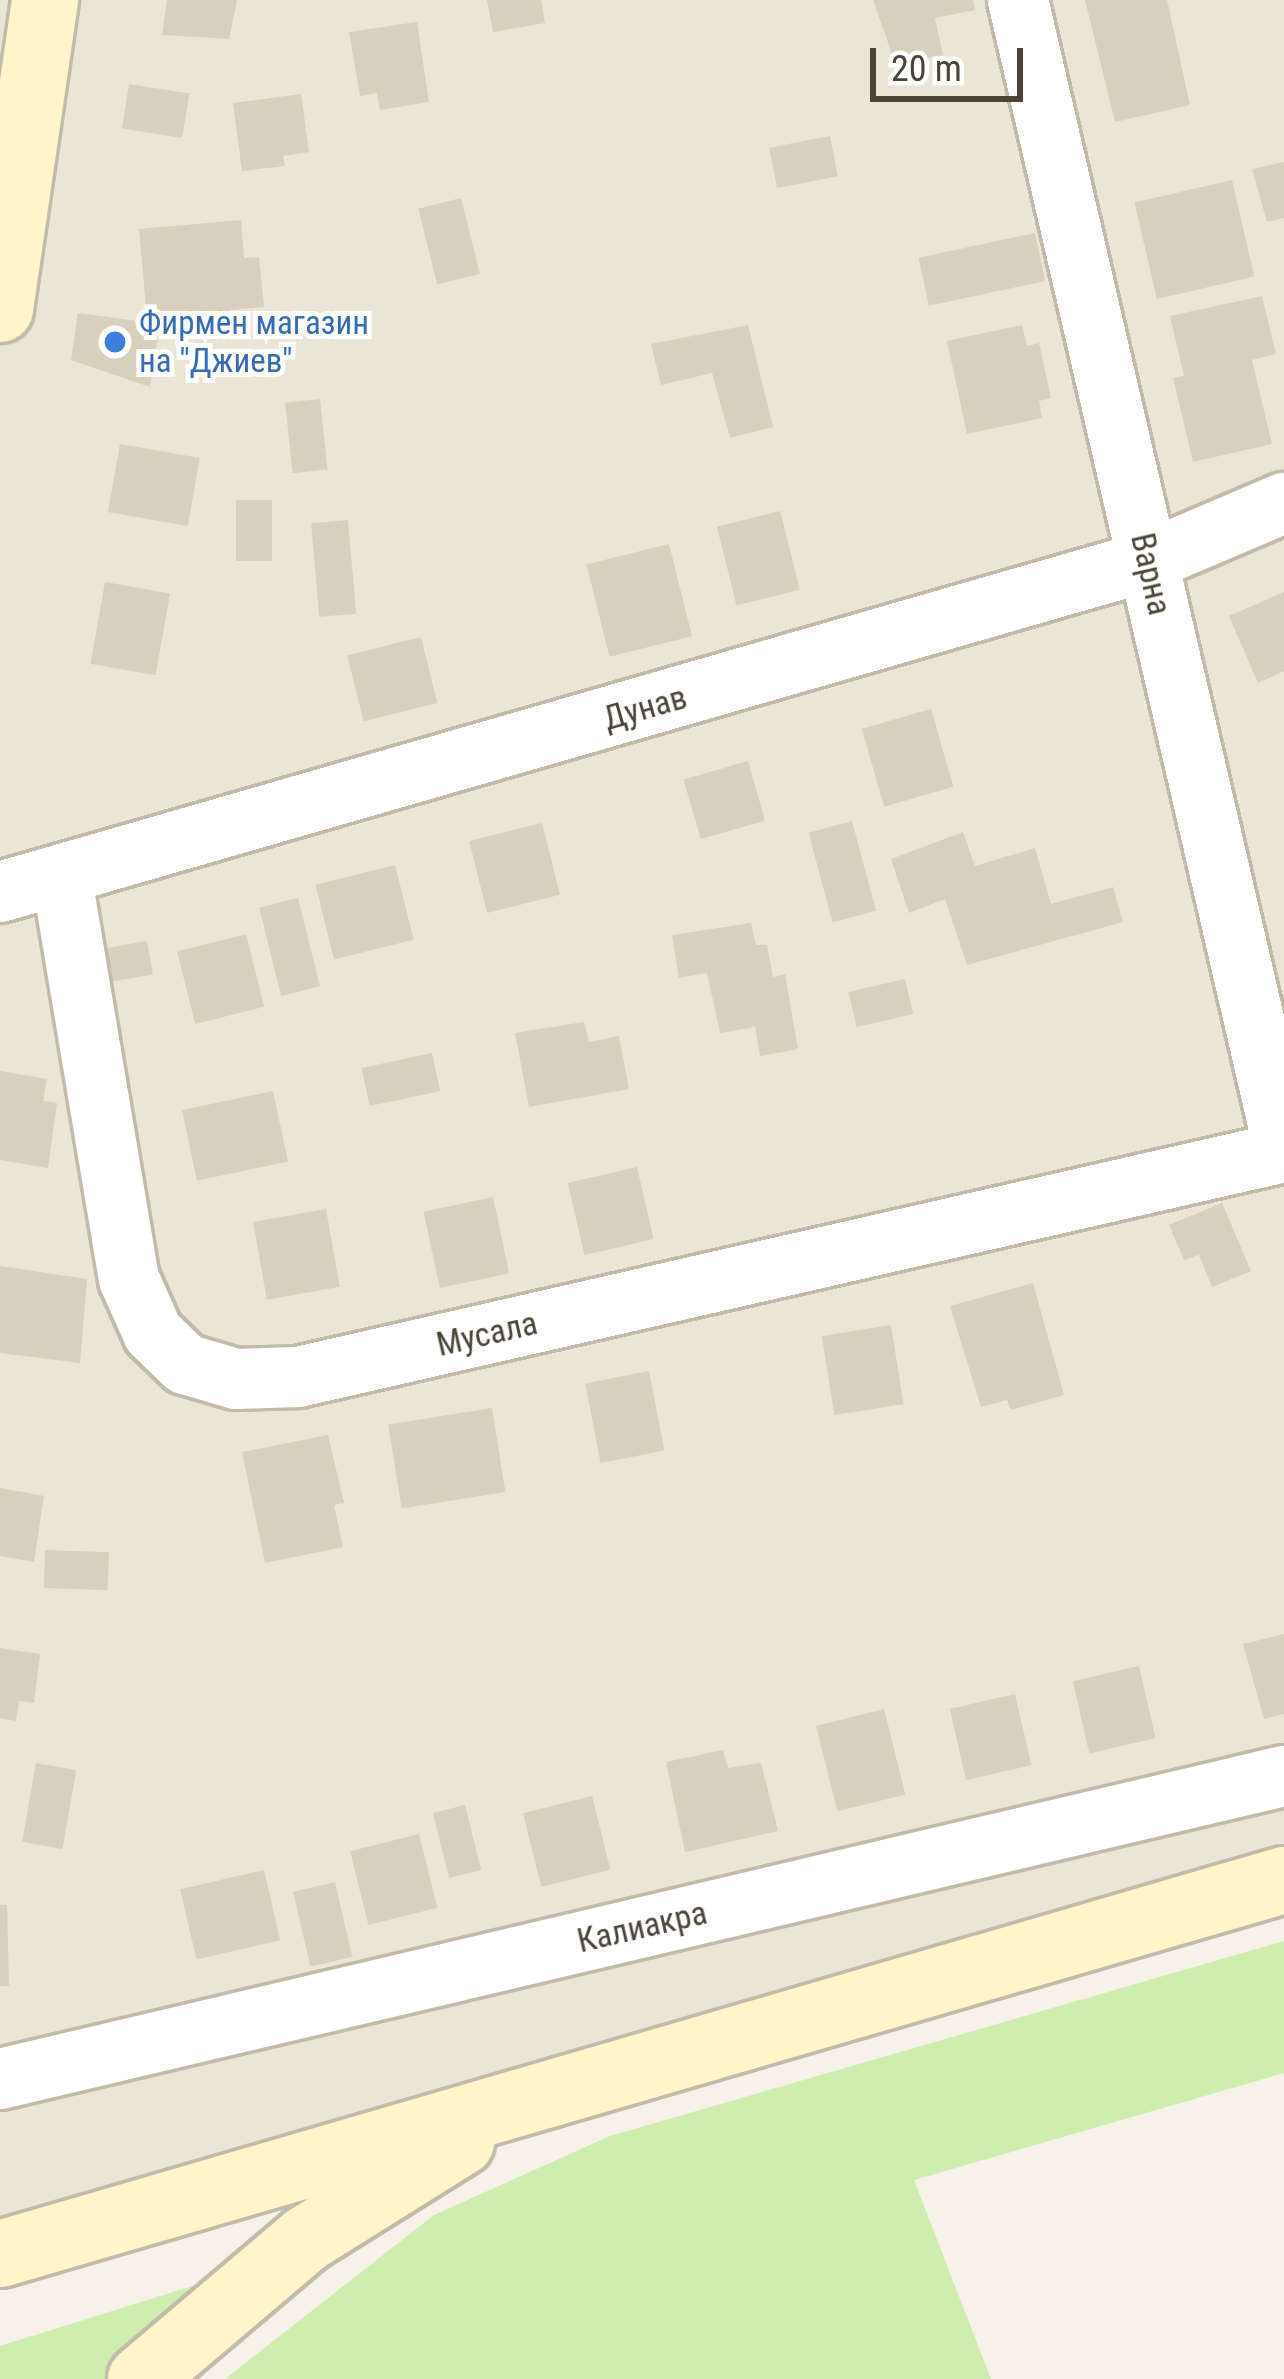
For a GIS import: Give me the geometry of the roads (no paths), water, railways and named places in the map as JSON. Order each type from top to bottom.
[{"type":"street","name":"Варна","points":[[1018,0],[1284,1151]]},
{"type":"street","points":[[0,309],[28,28]]},
{"type":"street","name":"Дунав","points":[[0,892],[62,879],[1148,561],[1284,503]]},
{"type":"street","name":"Мусала","points":[[62,879],[130,1279],[153,1333],[185,1364],[236,1378],[298,1377],[1284,1151]]},
{"type":"street","name":"Калиакра","points":[[0,2079],[1284,1776]]},
{"type":"street","points":[[0,2254],[1284,1880]]},
{"type":"street","points":[[141,2379],[306,2239],[530,2098]]},
{"type":"place","name":"Фирмен магазин на \"Джиев\"","points":[[115,342]]}]
